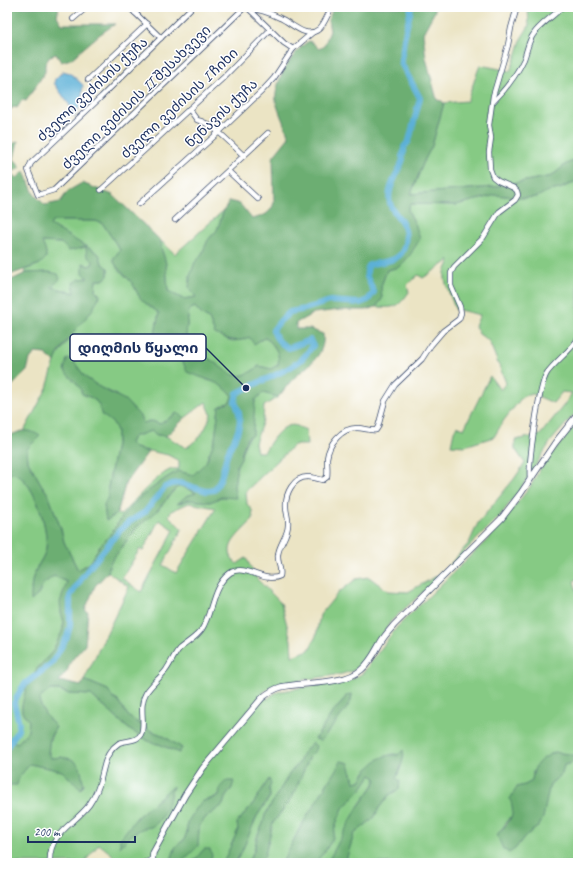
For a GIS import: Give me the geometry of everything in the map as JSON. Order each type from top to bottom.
[{"type":"street","points":[[73,20],[87,7]]},
{"type":"street","points":[[129,7],[161,38]]},
{"type":"street","points":[[135,13],[141,7]]},
{"type":"street","name":"ძველი ვეძისის ქუჩა","points":[[38,195],[28,170],[30,163],[101,97],[192,7]]},
{"type":"street","points":[[247,8],[267,12],[283,19],[296,28],[312,33],[320,28],[332,7]]},
{"type":"street","points":[[50,863],[54,841],[89,804],[96,792],[104,765],[110,752],[119,743],[137,738],[141,734],[143,703],[146,693],[167,669],[179,650],[196,637],[203,629],[218,589],[225,578],[232,572],[243,570],[266,577],[275,578],[280,576],[281,571],[278,553],[287,533],[288,524],[286,506],[289,492],[294,483],[299,479],[308,477],[323,480],[327,477],[327,457],[331,447],[340,434],[350,429],[358,428],[365,430],[376,430],[385,401],[395,385],[422,359],[431,345],[444,331],[458,319],[461,313],[451,286],[451,273],[458,262],[483,238],[499,212],[515,200],[518,194],[514,188],[498,181],[490,169],[491,138],[488,125],[493,96],[508,45],[517,7]]},
{"type":"street","points":[[493,102],[519,68],[532,36],[562,7]]},
{"type":"street","points":[[247,8],[288,47],[293,49]]},
{"type":"street","name":"ძველი ვეძისის II შესახვევი","points":[[38,195],[54,190],[247,8]]},
{"type":"street","points":[[88,80],[147,24]]},
{"type":"street","name":"ძველი ვეძისის I ჩიხი","points":[[101,190],[223,78],[270,30]]},
{"type":"street","name":"ნენავის ქუჩა","points":[[139,204],[219,132],[274,78],[293,49],[312,33]]},
{"type":"street","points":[[189,109],[197,120],[202,121],[219,132],[244,156]]},
{"type":"street","points":[[175,220],[268,134]]},
{"type":"street","points":[[228,171],[258,199]]},
{"type":"street","points":[[530,479],[529,472],[533,438],[546,374],[578,339]]},
{"type":"street","points":[[143,863],[152,862],[153,853],[167,827],[203,768],[262,698],[281,687],[340,679],[353,676],[361,671],[394,625],[501,519],[522,494],[530,479],[555,443],[578,414]]},
{"type":"green space","points":[[7,7],[59,7],[57,16],[62,24],[115,24],[99,35],[71,59],[61,62],[56,54],[50,56],[45,64],[45,72],[26,101],[22,100],[17,108],[14,107],[7,112]]},
{"type":"green space","points":[[327,7],[434,7],[435,11],[423,33],[426,58],[437,100],[444,103],[432,146],[424,161],[411,194],[494,187],[552,176],[566,164],[578,159],[578,180],[560,189],[548,191],[537,197],[524,198],[496,195],[456,205],[410,204],[408,210],[416,226],[420,239],[400,267],[387,270],[381,286],[382,299],[376,307],[366,310],[340,310],[314,313],[296,323],[296,329],[310,329],[323,334],[321,349],[314,360],[292,380],[278,397],[263,393],[255,400],[253,434],[247,438],[241,458],[237,465],[234,487],[236,498],[222,497],[210,502],[189,500],[177,504],[186,496],[196,493],[180,486],[175,489],[156,512],[137,527],[110,563],[108,572],[95,586],[85,610],[88,612],[85,645],[71,661],[67,671],[59,681],[81,686],[84,680],[108,690],[129,717],[182,748],[179,753],[159,744],[152,743],[130,730],[91,695],[69,694],[59,690],[50,690],[39,699],[45,714],[56,727],[50,737],[48,753],[51,758],[68,758],[75,761],[80,768],[84,784],[81,789],[62,771],[30,764],[19,777],[17,785],[10,785],[7,783],[7,740],[18,743],[28,731],[29,721],[22,712],[26,689],[36,670],[52,652],[62,632],[64,622],[60,602],[67,582],[54,576],[43,584],[38,595],[31,601],[31,586],[33,577],[46,549],[45,530],[35,496],[29,487],[23,479],[16,474],[7,473],[7,437],[24,431],[35,433],[40,436],[27,449],[28,461],[48,494],[61,529],[64,542],[78,570],[90,563],[100,545],[110,535],[123,516],[139,498],[178,471],[193,475],[206,462],[215,439],[219,407],[230,402],[232,396],[223,387],[187,372],[183,362],[181,347],[154,339],[159,313],[139,297],[134,286],[117,266],[113,259],[120,250],[103,224],[96,221],[53,221],[50,225],[99,254],[102,263],[108,268],[108,276],[103,280],[96,280],[95,290],[100,295],[91,312],[65,343],[55,362],[45,354],[35,353],[30,359],[27,371],[7,391],[7,282],[26,273],[49,272],[58,274],[60,279],[52,287],[75,293],[73,283],[79,279],[88,278],[83,273],[83,263],[88,266],[92,265],[93,261],[87,256],[86,247],[69,251],[61,243],[42,242],[46,252],[46,258],[40,264],[7,276],[7,143],[11,145],[18,141],[14,159],[21,167],[11,173],[17,178],[24,171],[34,194],[45,205],[60,202],[68,191],[82,183],[113,195],[161,241],[161,247],[166,265],[168,291],[183,299],[196,297],[189,288],[190,276],[195,262],[201,256],[208,240],[217,230],[224,210],[230,201],[240,204],[252,219],[260,217],[271,210],[274,203],[273,157],[289,137],[276,102],[278,86],[285,68],[303,45],[309,41],[319,49],[324,46],[330,31],[328,20],[332,11]],"holes":[[[195,307],[202,315],[209,319],[215,334],[228,339],[240,340],[249,337],[254,344],[266,337],[274,346],[279,360],[278,365],[271,369],[259,366],[250,372],[242,375],[236,375],[230,374],[205,357],[192,354],[187,342],[189,310]]]},
{"type":"green space","points":[[525,7],[578,7],[578,159],[566,164],[552,176],[494,187],[411,194],[424,161],[432,146],[444,103],[467,101],[480,65],[510,71],[522,37],[529,26],[528,9]]},
{"type":"green space","points":[[578,180],[578,410],[551,441],[520,490],[499,517],[435,581],[391,621],[364,663],[358,669],[342,674],[284,683],[273,686],[262,693],[267,699],[275,693],[282,691],[353,679],[363,673],[397,627],[489,538],[530,487],[542,466],[578,422],[578,441],[575,444],[578,446],[578,578],[574,581],[578,596],[578,863],[345,863],[354,834],[374,818],[379,808],[389,795],[399,788],[395,778],[399,772],[404,755],[392,754],[365,772],[360,781],[354,782],[352,772],[332,776],[300,828],[282,863],[254,863],[264,858],[273,823],[292,798],[310,755],[315,751],[303,753],[299,763],[290,773],[265,815],[254,851],[249,860],[251,863],[235,863],[242,851],[257,816],[270,797],[269,779],[255,801],[237,823],[238,830],[223,863],[208,863],[211,856],[204,849],[193,863],[181,863],[196,842],[199,826],[206,817],[223,805],[225,798],[232,788],[233,781],[216,796],[203,801],[187,823],[187,832],[184,840],[176,846],[170,863],[109,863],[114,856],[99,844],[84,863],[7,863],[7,783],[10,785],[30,764],[62,771],[81,789],[84,784],[80,769],[62,757],[51,758],[49,754],[49,742],[56,727],[45,714],[38,699],[50,690],[59,690],[69,694],[91,695],[130,730],[152,743],[159,744],[179,753],[182,748],[129,717],[108,690],[84,680],[129,587],[108,572],[110,563],[137,527],[156,512],[175,489],[180,486],[197,493],[186,496],[178,504],[189,500],[210,502],[222,497],[234,487],[237,465],[248,438],[255,400],[263,393],[278,397],[264,406],[263,420],[255,443],[257,452],[264,452],[282,429],[292,425],[306,430],[307,445],[294,445],[246,491],[247,504],[252,510],[253,519],[234,540],[230,552],[232,558],[237,564],[246,558],[257,579],[281,603],[291,640],[292,656],[309,650],[316,636],[320,615],[338,593],[356,579],[369,577],[388,591],[408,592],[442,573],[469,543],[478,523],[514,479],[525,463],[515,449],[515,440],[540,435],[572,393],[562,392],[553,403],[533,394],[523,396],[504,420],[494,437],[465,446],[451,445],[454,431],[457,426],[464,429],[490,376],[500,390],[506,383],[489,341],[479,334],[475,326],[480,315],[455,309],[446,285],[445,276],[445,270],[450,260],[423,278],[418,275],[407,285],[409,292],[396,306],[376,307],[382,299],[381,286],[387,270],[400,267],[416,226],[408,210],[410,204],[456,205],[496,195],[524,198],[537,197],[547,191],[560,189]],"holes":[[[189,503],[216,508],[176,573],[163,565],[182,529],[169,516],[171,511]],[[159,520],[174,530],[141,592],[122,578],[140,549],[143,551]],[[352,694],[351,701],[326,735],[321,730],[334,710],[340,705],[347,695]],[[555,752],[569,754],[576,757],[572,763],[564,765],[562,774],[550,784],[539,826],[524,837],[515,849],[497,835],[513,814],[517,787],[532,781],[533,771]],[[173,787],[151,827],[143,828],[134,833],[152,805]]]},
{"type":"green space","points":[[224,210],[217,230],[208,240],[201,256],[195,262],[197,297],[183,299],[168,291],[166,265],[161,247],[161,241],[175,254]]},
{"type":"green space","points":[[53,221],[96,221],[103,224],[120,250],[113,259],[115,263],[134,286],[139,297],[159,313],[156,327],[165,343],[181,347],[183,362],[207,380],[218,383],[228,390],[232,396],[230,402],[219,407],[215,439],[206,462],[193,475],[178,471],[139,498],[123,516],[110,535],[100,545],[90,563],[78,570],[64,542],[61,529],[48,494],[28,461],[24,431],[47,388],[56,358],[74,331],[89,314],[100,295],[95,290],[96,280],[103,280],[108,276],[108,268],[102,263],[99,254],[86,247],[87,255],[93,261],[92,265],[88,266],[84,263],[88,278],[75,293],[52,287],[49,272],[26,273],[25,270],[40,264],[46,252],[41,242],[61,243],[85,247],[50,225]],"holes":[[[72,359],[85,377],[101,388],[115,394],[140,416],[143,423],[152,421],[160,424],[177,413],[185,418],[206,402],[211,414],[202,434],[186,448],[166,436],[157,435],[151,431],[133,437],[130,443],[135,448],[168,455],[179,461],[179,469],[167,471],[153,482],[121,515],[117,514],[106,520],[104,505],[108,497],[108,487],[117,439],[117,430],[99,404],[92,398],[82,394]]]},
{"type":"green space","points":[[195,307],[202,315],[209,319],[215,334],[232,341],[242,340],[249,337],[266,337],[274,346],[277,353],[279,360],[278,365],[271,369],[259,366],[249,373],[241,376],[234,376],[210,359],[192,354],[187,342],[186,332],[189,310]]},
{"type":"green space","points":[[67,359],[72,359],[85,377],[101,388],[125,400],[140,416],[143,423],[152,421],[160,424],[177,413],[185,418],[166,436],[157,435],[151,431],[133,437],[130,443],[135,448],[148,452],[126,482],[117,514],[106,521],[104,505],[108,497],[108,487],[117,439],[117,431],[114,424],[101,414],[98,403],[90,397],[82,394],[77,383],[66,373],[64,370]]},
{"type":"green space","points":[[7,473],[16,474],[23,479],[35,497],[43,519],[46,549],[34,574],[31,589],[38,595],[42,584],[54,576],[67,581],[61,612],[64,622],[62,632],[52,652],[36,670],[22,705],[22,712],[29,721],[28,731],[18,743],[7,740]]},
{"type":"green space","points":[[352,694],[351,701],[345,711],[321,741],[315,739],[334,710],[340,705],[347,695]]},
{"type":"green space","points":[[312,743],[316,746],[315,751],[310,756],[292,798],[273,823],[264,858],[251,863],[249,860],[254,851],[265,815],[290,773],[299,763],[303,753]]},
{"type":"green space","points":[[403,750],[403,760],[396,778],[400,781],[399,789],[389,795],[379,808],[374,818],[354,834],[345,863],[327,863],[358,807],[374,785],[376,778],[371,775],[363,787],[343,808],[336,824],[332,840],[315,863],[282,863],[300,828],[341,761],[349,763],[354,782],[360,781],[367,770],[380,758],[398,755]]},
{"type":"green space","points":[[555,752],[569,754],[576,757],[572,763],[564,765],[562,774],[550,784],[543,818],[539,826],[524,837],[515,849],[509,853],[503,849],[497,835],[508,823],[512,815],[512,805],[510,799],[517,787],[532,781],[534,770],[539,762]]},
{"type":"green space","points":[[371,775],[376,778],[373,786],[360,803],[327,863],[315,863],[332,840],[336,824],[343,808],[363,787]]},
{"type":"green space","points":[[269,779],[271,784],[269,789],[270,796],[257,816],[242,851],[235,863],[223,863],[238,830],[237,823],[255,801]]},
{"type":"green space","points":[[226,781],[234,781],[232,788],[225,798],[223,805],[206,817],[199,826],[198,846],[181,863],[170,863],[176,846],[184,840],[187,832],[187,823],[196,809],[203,801],[212,799],[219,795],[220,787]]},
{"type":"green space","points":[[173,786],[166,809],[160,820],[151,827],[144,828],[130,836],[120,847],[120,839],[137,817]]},
{"type":"green space","points":[[204,849],[210,849],[212,856],[208,863],[192,863]]},
{"type":"water","points":[[63,71],[70,73],[83,85],[80,106],[74,117],[70,106],[54,83],[55,79]]},
{"type":"waterway","points":[[7,747],[18,730],[19,723],[14,703],[21,689],[26,683],[51,664],[67,637],[70,626],[70,596],[86,572],[120,530],[129,522],[145,512],[165,487],[180,483],[206,491],[214,490],[220,481],[228,452],[236,436],[240,423],[239,411],[235,402],[237,393],[294,365],[301,360],[313,346],[310,340],[289,348],[283,345],[277,339],[273,330],[280,321],[290,312],[330,301],[360,303],[368,300],[374,292],[367,276],[367,269],[369,265],[392,260],[400,255],[403,250],[406,239],[405,229],[391,206],[389,197],[391,186],[403,159],[402,156],[404,147],[409,141],[420,98],[401,63],[404,37],[411,7]]},
{"type":"place","name":"დიღმის წყალი","points":[[246,388]]}]
